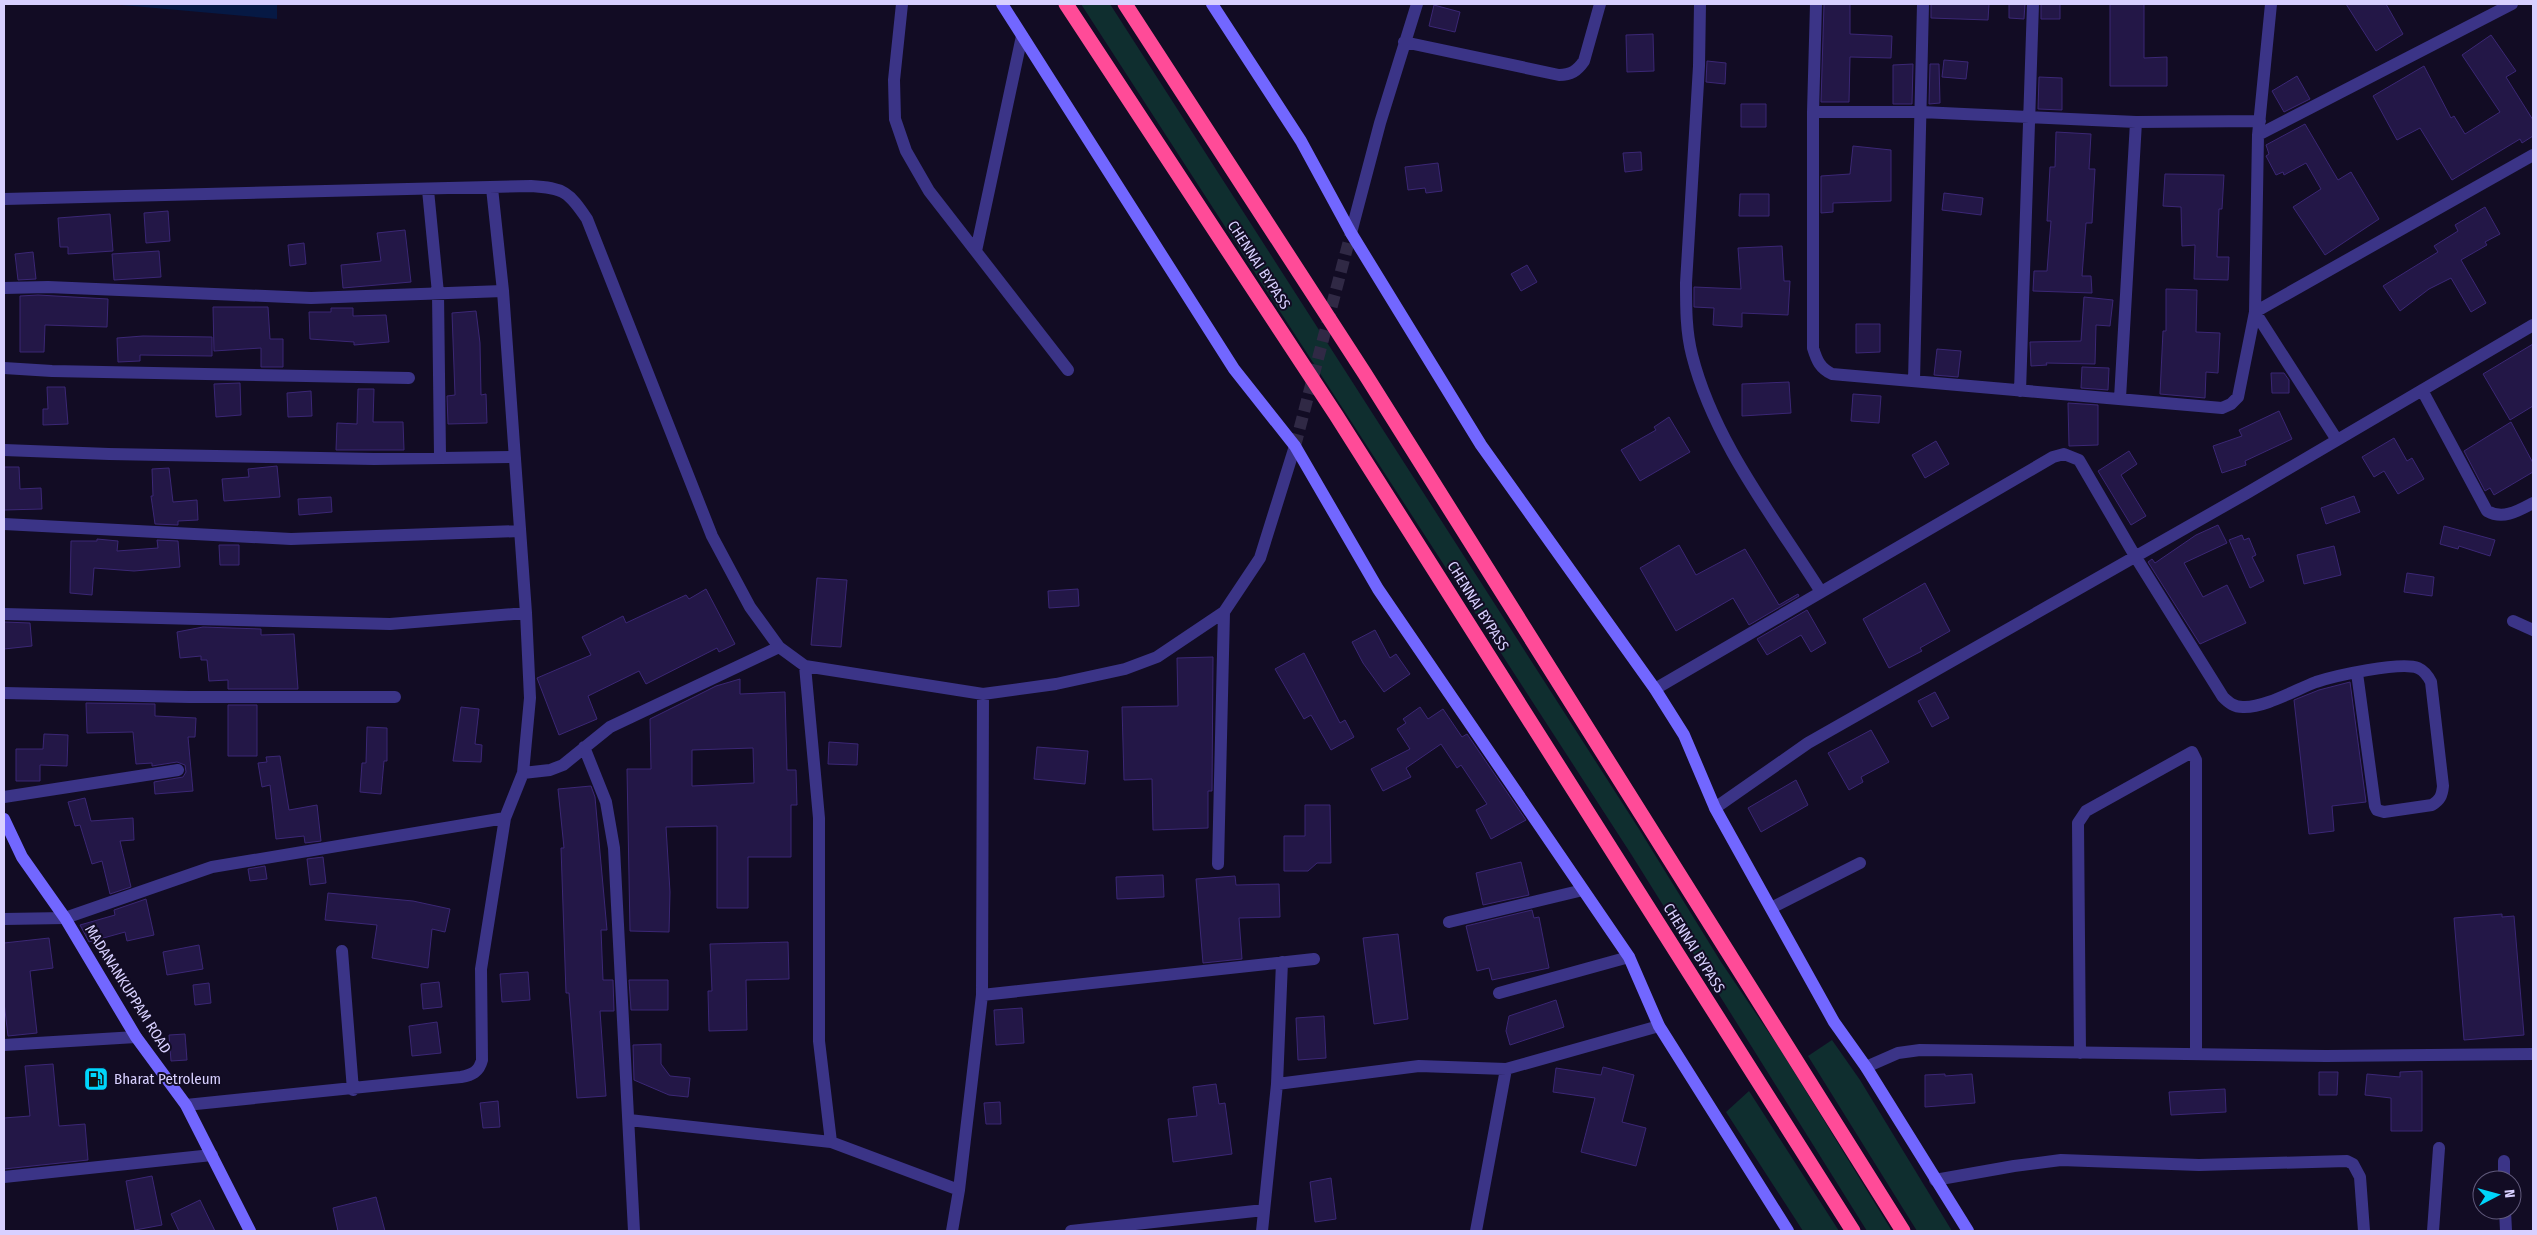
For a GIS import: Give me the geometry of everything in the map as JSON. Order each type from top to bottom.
[{"type":"highway","name":"CHENNAI BYPASS","points":[[1066,4],[1336,415],[1853,1231]]},
{"type":"highway","name":"CHENNAI BYPASS","points":[[1125,4],[1365,374],[1903,1231]]},
{"type":"street","points":[[902,4],[894,80],[895,119],[906,151],[929,191],[1068,370]]},
{"type":"street","points":[[1002,4],[1234,369],[1295,446],[1378,589],[1629,957],[1659,1026],[1788,1231]]},
{"type":"street","points":[[1212,4],[1301,141],[1351,233],[1481,445],[1655,690],[1684,735],[1716,808],[1834,1022],[1866,1067],[1968,1231]]},
{"type":"street","points":[[1351,233],[1404,42],[1417,4]]},
{"type":"street","points":[[1404,42],[1559,75],[1569,74],[1578,69],[1584,61],[1600,4]]},
{"type":"street","points":[[1700,4],[1700,66],[1686,283],[1686,315],[1692,354],[1703,390],[1727,444],[1821,592]]},
{"type":"street","points":[[1816,4],[1813,112],[1813,348],[1817,362],[1823,369],[1832,374],[2222,408],[2231,404],[2238,397],[2255,312],[2258,135],[2271,4]]},
{"type":"street","points":[[1914,381],[1922,112],[1923,4]]},
{"type":"street","points":[[2020,390],[2033,4]]},
{"type":"street","points":[[2258,135],[2512,4]]},
{"type":"street","points":[[976,251],[1022,36]]},
{"type":"street","points":[[1813,112],[1922,112],[2136,122],[2260,120]]},
{"type":"street","points":[[2120,398],[2136,122]]},
{"type":"street","points":[[2255,312],[2533,155]]},
{"type":"street","points":[[4,199],[492,188],[553,188],[572,196],[587,219],[712,536],[750,606],[779,647],[805,666],[983,694],[1056,684],[1125,669],[1157,657],[1224,612],[1260,558],[1295,446]]},
{"type":"street","points":[[186,1105],[461,1078],[472,1075],[480,1069],[482,1060],[481,969],[505,818],[523,773],[530,698],[526,613],[503,291],[492,188]]},
{"type":"street","points":[[428,190],[438,293],[440,456]]},
{"type":"street","points":[[4,288],[48,287],[311,298],[503,291]]},
{"type":"street","points":[[2255,312],[2337,440]]},
{"type":"street","points":[[1716,808],[1808,743],[2337,440],[2533,325]]},
{"type":"street","points":[[4,368],[62,372],[409,378]]},
{"type":"street","points":[[2422,390],[2487,511],[2495,515],[2503,515],[2518,512],[2533,503]]},
{"type":"street","points":[[4,450],[109,454],[344,458],[515,457]]},
{"type":"street","points":[[1655,690],[2052,457],[2064,454],[2079,460],[2135,556],[2223,697],[2231,705],[2252,706],[2318,681],[2357,673],[2398,666],[2417,668],[2426,672],[2431,682],[2443,786],[2442,795],[2438,802],[2432,805],[2384,812],[2377,810],[2357,673]]},
{"type":"street","points":[[4,524],[291,539],[520,531]]},
{"type":"street","points":[[1218,864],[1224,612]]},
{"type":"street","points":[[4,614],[390,624],[526,613]]},
{"type":"street","points":[[2513,621],[2533,630]]},
{"type":"street","points":[[523,773],[550,770],[564,765],[610,727],[779,647]]},
{"type":"street","points":[[805,666],[819,818],[819,1041],[831,1142]]},
{"type":"street","points":[[4,693],[395,697]]},
{"type":"street","points":[[952,1231],[959,1190],[982,995],[983,694]]},
{"type":"street","points":[[584,747],[606,802],[614,848],[634,1231]]},
{"type":"street","points":[[2080,1052],[2078,823],[2086,812],[2192,752],[2196,760],[2196,1054]]},
{"type":"street","points":[[4,797],[178,770]]},
{"type":"street","points":[[4,919],[65,918],[212,868],[505,818]]},
{"type":"street","name":"MADANANKUPPAM ROAD","points":[[4,819],[22,857],[65,918],[136,1037],[186,1105],[250,1231]]},
{"type":"street","points":[[1771,908],[1860,863]]},
{"type":"street","points":[[1449,922],[1583,890]]},
{"type":"street","points":[[342,951],[353,1090]]},
{"type":"street","points":[[1499,993],[1629,957]]},
{"type":"street","points":[[982,995],[1314,959]]},
{"type":"street","points":[[1262,1231],[1277,1084],[1282,962]]},
{"type":"street","points":[[1277,1084],[1419,1066],[1506,1069],[1659,1026]]},
{"type":"street","points":[[4,1045],[136,1037]]},
{"type":"street","points":[[1866,1067],[1898,1053],[1920,1050],[2196,1054],[2533,1054]]},
{"type":"street","points":[[1476,1231],[1506,1069]]},
{"type":"street","points":[[629,1120],[831,1142],[959,1190]]},
{"type":"street","points":[[2433,1231],[2439,1148]]},
{"type":"street","points":[[4,1177],[212,1155]]},
{"type":"street","points":[[1935,1180],[2061,1160],[2200,1165],[2347,1162],[2353,1164],[2360,1177],[2364,1231]]},
{"type":"street","points":[[2504,1161],[2504,1170]]},
{"type":"street","points":[[1071,1231],[1264,1210]]},
{"type":"green space","points":[[1081,4],[1110,4],[1639,829],[1721,962],[1780,1049],[1892,1231],[1867,1231],[1631,854]]},
{"type":"green space","points":[[1832,1040],[1860,1080],[1952,1231],[1917,1231],[1808,1056]]},
{"type":"green space","points":[[1749,1091],[1839,1231],[1803,1231],[1726,1112]]},
{"type":"water","points":[[110,4],[277,4],[277,19]]},
{"type":"building","points":[[1824,4],[1850,4],[1850,34],[1892,36],[1891,58],[1850,57],[1849,102],[1821,102]]},
{"type":"building","points":[[1931,4],[1989,4],[1988,20],[1931,18]]},
{"type":"building","points":[[2009,4],[2025,4],[2024,19],[2009,18]]},
{"type":"building","points":[[2041,4],[2060,4],[2060,19],[2041,19]]},
{"type":"building","points":[[2110,4],[2144,4],[2144,58],[2167,57],[2167,86],[2110,86]]},
{"type":"building","points":[[2346,4],[2386,4],[2403,34],[2376,51]]},
{"type":"building","points":[[1434,5],[1460,12],[1455,32],[1429,26]]},
{"type":"building","points":[[1653,34],[1654,71],[1627,72],[1626,35]]},
{"type":"building","points":[[2491,35],[2516,71],[2506,77],[2533,120],[2533,136],[2522,143],[2520,139],[2452,180],[2420,128],[2397,140],[2373,96],[2424,66],[2451,118],[2454,116],[2465,134],[2500,112],[2462,55]]},
{"type":"building","points":[[1944,60],[1968,62],[1966,79],[1942,77]]},
{"type":"building","points":[[1707,61],[1726,63],[1725,84],[1706,82]]},
{"type":"building","points":[[1913,64],[1912,104],[1893,104],[1893,65]]},
{"type":"building","points":[[1930,64],[1939,64],[1940,103],[1929,104]]},
{"type":"building","points":[[2297,76],[2310,99],[2284,112],[2272,91]]},
{"type":"building","points":[[2039,77],[2062,78],[2062,110],[2038,109]]},
{"type":"building","points":[[1741,104],[1766,104],[1766,127],[1741,127]]},
{"type":"building","points":[[2305,124],[2338,180],[2351,172],[2379,219],[2325,255],[2293,207],[2321,189],[2306,163],[2284,175],[2283,172],[2276,175],[2266,156],[2269,154],[2266,145]]},
{"type":"building","points":[[2056,132],[2091,134],[2089,169],[2095,169],[2092,223],[2086,223],[2082,276],[2091,276],[2092,293],[2033,291],[2034,271],[2047,271],[2051,221],[2047,221],[2050,167],[2055,167]]},
{"type":"building","points":[[1853,146],[1891,150],[1891,201],[1833,203],[1833,212],[1821,213],[1821,176],[1850,174]]},
{"type":"building","points":[[1641,152],[1642,170],[1625,172],[1623,153]]},
{"type":"building","points":[[1438,163],[1442,191],[1426,193],[1425,188],[1408,190],[1405,167]]},
{"type":"building","points":[[2165,174],[2224,175],[2222,209],[2219,209],[2217,257],[2229,257],[2228,280],[2194,279],[2195,245],[2182,246],[2181,207],[2163,206]]},
{"type":"building","points":[[1944,193],[1983,198],[1981,215],[1942,210]]},
{"type":"building","points":[[1740,194],[1769,194],[1769,216],[1739,216]]},
{"type":"building","points":[[2485,207],[2500,234],[2485,242],[2487,245],[2461,260],[2486,303],[2471,312],[2451,278],[2429,289],[2400,311],[2383,286],[2438,252],[2434,246],[2458,231],[2455,225]]},
{"type":"building","points":[[168,211],[170,241],[146,243],[144,213]]},
{"type":"building","points":[[110,214],[113,251],[68,254],[68,247],[60,247],[58,218]]},
{"type":"building","points":[[405,230],[411,282],[343,288],[341,265],[381,261],[377,233]]},
{"type":"building","points":[[304,243],[306,264],[290,266],[288,245]]},
{"type":"building","points":[[1782,246],[1784,281],[1790,281],[1788,315],[1742,313],[1742,327],[1713,325],[1714,308],[1694,307],[1694,287],[1741,289],[1738,248]]},
{"type":"building","points":[[159,251],[161,277],[114,280],[112,254]]},
{"type":"building","points":[[33,252],[36,279],[18,280],[15,254]]},
{"type":"building","points":[[1527,265],[1537,282],[1521,291],[1511,274]]},
{"type":"building","points":[[2166,289],[2197,290],[2196,332],[2220,333],[2218,373],[2206,372],[2205,398],[2160,394],[2163,331],[2166,331]]},
{"type":"building","points":[[38,295],[108,299],[107,327],[45,325],[44,352],[20,352],[20,296]]},
{"type":"building","points":[[2084,297],[2113,300],[2110,326],[2096,325],[2095,364],[2046,363],[2047,365],[2031,366],[2030,342],[2081,341]]},
{"type":"building","points":[[213,307],[268,307],[270,339],[283,339],[283,367],[261,367],[261,348],[214,351]]},
{"type":"building","points":[[331,308],[353,308],[353,316],[386,315],[389,342],[354,345],[354,342],[310,339],[309,312],[331,312]]},
{"type":"building","points":[[476,311],[480,343],[481,395],[486,394],[487,423],[448,424],[447,396],[455,395],[452,313]]},
{"type":"building","points":[[1856,324],[1880,324],[1880,352],[1856,353]]},
{"type":"building","points":[[143,336],[212,337],[212,356],[140,355],[140,361],[118,362],[117,338]]},
{"type":"building","points":[[2533,344],[2533,406],[2510,420],[2483,374]]},
{"type":"building","points":[[1937,349],[1961,351],[1958,377],[1934,375]]},
{"type":"building","points":[[2082,367],[2109,368],[2108,390],[2081,388]]},
{"type":"building","points":[[2271,373],[2284,373],[2289,380],[2289,393],[2272,393]]},
{"type":"building","points":[[1789,382],[1791,413],[1742,416],[1742,384]]},
{"type":"building","points":[[240,383],[241,415],[216,417],[214,384]]},
{"type":"building","points":[[47,387],[65,387],[68,424],[43,425],[43,409],[48,409]]},
{"type":"building","points":[[358,389],[374,389],[373,422],[403,422],[404,450],[336,450],[337,423],[357,424]]},
{"type":"building","points":[[311,391],[312,416],[288,417],[287,393]]},
{"type":"building","points":[[1853,394],[1881,396],[1879,423],[1851,421]]},
{"type":"building","points":[[2068,403],[2098,405],[2098,445],[2069,446]]},
{"type":"building","points":[[2279,411],[2292,439],[2245,461],[2246,465],[2222,473],[2213,446],[2242,436],[2239,430]]},
{"type":"building","points":[[1669,417],[1690,452],[1640,481],[1621,450],[1656,430],[1654,427]]},
{"type":"building","points":[[2511,422],[2533,463],[2533,472],[2494,495],[2490,488],[2485,491],[2464,451]]},
{"type":"building","points":[[2394,438],[2407,461],[2412,458],[2424,479],[2398,494],[2384,471],[2374,477],[2362,457]]},
{"type":"building","points":[[1936,441],[1949,464],[1925,478],[1912,455]]},
{"type":"building","points":[[2129,451],[2137,464],[2121,475],[2146,516],[2131,525],[2098,471]]},
{"type":"building","points":[[277,466],[280,497],[224,501],[222,479],[249,477],[248,469]]},
{"type":"building","points":[[4,467],[19,467],[20,489],[41,488],[42,509],[4,510]]},
{"type":"building","points":[[169,468],[173,502],[197,500],[198,520],[178,521],[178,525],[155,524],[151,496],[153,496],[152,469]]},
{"type":"building","points":[[2354,496],[2360,512],[2326,524],[2321,508]]},
{"type":"building","points":[[331,497],[332,512],[299,515],[298,499]]},
{"type":"building","points":[[2218,525],[2227,543],[2184,563],[2203,597],[2227,585],[2246,623],[2200,644],[2148,562],[2152,559],[2155,563],[2196,535]]},
{"type":"building","points":[[2444,526],[2495,540],[2490,556],[2459,546],[2458,549],[2440,544]]},
{"type":"building","points":[[2242,535],[2244,540],[2249,538],[2256,555],[2252,557],[2264,581],[2250,588],[2229,540]]},
{"type":"building","points":[[97,539],[118,541],[117,551],[158,548],[157,540],[178,541],[180,567],[134,571],[94,568],[92,595],[70,593],[71,541],[97,541]]},
{"type":"building","points":[[219,545],[239,545],[239,565],[220,565]]},
{"type":"building","points":[[1679,545],[1696,575],[1745,549],[1779,605],[1798,594],[1799,596],[1749,625],[1733,598],[1676,631],[1640,568]]},
{"type":"building","points":[[2334,546],[2341,575],[2304,584],[2297,555]]},
{"type":"building","points":[[2407,573],[2434,577],[2432,596],[2404,592]]},
{"type":"building","points":[[817,578],[847,580],[841,647],[811,645]]},
{"type":"building","points":[[1925,583],[1950,631],[1920,648],[1922,651],[1889,668],[1863,619]]},
{"type":"building","points":[[706,589],[735,644],[719,652],[717,648],[646,684],[639,671],[588,696],[597,719],[559,735],[537,678],[591,655],[582,637],[623,616],[626,623],[686,595],[689,599]]},
{"type":"building","points":[[1078,589],[1079,606],[1049,608],[1048,591]]},
{"type":"building","points":[[1807,610],[1826,643],[1811,652],[1801,635],[1767,655],[1757,639]]},
{"type":"building","points":[[4,622],[30,623],[32,646],[4,649]]},
{"type":"building","points":[[203,627],[261,629],[261,635],[294,634],[298,689],[228,689],[228,680],[209,681],[207,660],[201,660],[201,656],[180,658],[177,632]]},
{"type":"building","points":[[1375,630],[1390,658],[1396,654],[1410,674],[1384,692],[1363,663],[1352,642]]},
{"type":"building","points":[[1304,653],[1340,723],[1345,720],[1354,737],[1331,750],[1311,715],[1304,719],[1275,669]]},
{"type":"building","points":[[1213,657],[1212,791],[1208,791],[1208,828],[1153,830],[1152,779],[1124,780],[1122,707],[1178,706],[1177,658]]},
{"type":"building","points":[[740,679],[740,694],[785,692],[787,770],[796,770],[797,805],[791,805],[791,857],[748,857],[748,908],[717,908],[717,826],[666,827],[670,892],[669,932],[630,931],[627,769],[651,769],[650,719],[716,686]],"holes":[[[753,748],[754,783],[692,786],[692,750]]]},
{"type":"building","points":[[2350,682],[2366,802],[2332,806],[2334,831],[2309,834],[2294,700],[2319,690]]},
{"type":"building","points":[[1935,692],[1949,718],[1932,727],[1918,701]]},
{"type":"building","points":[[86,703],[155,704],[155,716],[196,718],[195,737],[188,737],[193,791],[155,794],[154,782],[183,777],[186,772],[185,765],[177,762],[152,766],[152,763],[136,764],[133,732],[87,733]]},
{"type":"building","points":[[228,705],[257,705],[257,756],[228,756]]},
{"type":"building","points":[[461,707],[479,709],[475,744],[482,745],[481,762],[453,761]]},
{"type":"building","points":[[1420,707],[1428,719],[1443,709],[1462,737],[1467,734],[1526,820],[1491,839],[1476,810],[1487,804],[1461,765],[1457,768],[1441,744],[1406,768],[1411,777],[1383,791],[1371,769],[1410,749],[1397,729],[1406,723],[1403,719]]},
{"type":"building","points":[[367,727],[387,728],[387,761],[384,761],[381,794],[360,792],[362,763],[366,763]]},
{"type":"building","points":[[1871,730],[1889,762],[1861,777],[1863,782],[1849,790],[1828,753]]},
{"type":"building","points":[[44,734],[68,735],[67,766],[40,765],[40,781],[16,781],[16,749],[43,749]]},
{"type":"building","points":[[829,742],[858,744],[857,765],[828,764]]},
{"type":"building","points":[[1037,747],[1088,751],[1085,784],[1034,779]]},
{"type":"building","points":[[280,756],[289,810],[317,805],[321,841],[305,843],[304,836],[276,839],[270,785],[262,787],[258,763],[267,762],[266,757]]},
{"type":"building","points":[[1796,780],[1808,805],[1761,832],[1748,808]]},
{"type":"building","points":[[591,786],[595,797],[607,930],[601,930],[603,980],[613,980],[614,1011],[600,1011],[606,1096],[577,1098],[569,993],[566,993],[561,848],[564,848],[558,789]]},
{"type":"building","points":[[85,798],[91,821],[133,818],[134,840],[120,841],[131,887],[110,894],[102,861],[92,864],[80,825],[75,826],[68,802]]},
{"type":"building","points":[[1305,805],[1330,805],[1331,863],[1317,863],[1308,871],[1284,871],[1284,836],[1305,836]]},
{"type":"building","points":[[323,857],[326,883],[310,885],[307,859]]},
{"type":"building","points":[[1521,862],[1529,895],[1483,905],[1476,873]]},
{"type":"building","points":[[265,866],[267,879],[250,881],[248,869]]},
{"type":"building","points":[[1163,875],[1164,897],[1117,899],[1116,877]]},
{"type":"building","points":[[1235,876],[1236,885],[1279,884],[1280,917],[1239,918],[1242,959],[1203,963],[1196,879]]},
{"type":"building","points":[[328,893],[413,901],[450,909],[445,932],[432,929],[428,968],[372,958],[377,925],[325,920]]},
{"type":"building","points":[[146,899],[154,935],[127,941],[125,932],[89,942],[80,925],[115,915],[114,910]]},
{"type":"building","points":[[1532,910],[1534,918],[1539,917],[1549,968],[1492,980],[1489,968],[1477,971],[1466,926]]},
{"type":"building","points":[[2502,914],[2502,917],[2514,916],[2524,1035],[2464,1040],[2454,918]]},
{"type":"building","points":[[1398,934],[1408,1019],[1374,1024],[1363,938]]},
{"type":"building","points":[[49,938],[53,968],[30,971],[37,1033],[8,1036],[4,1002],[4,943]]},
{"type":"building","points":[[788,942],[789,979],[746,980],[747,1030],[709,1031],[708,991],[712,991],[710,944]]},
{"type":"building","points":[[199,945],[203,969],[167,975],[163,952]]},
{"type":"building","points":[[528,972],[530,1000],[502,1002],[500,974]]},
{"type":"building","points":[[629,980],[668,980],[668,1010],[631,1010]]},
{"type":"building","points":[[439,982],[442,1007],[423,1009],[421,984]]},
{"type":"building","points":[[209,983],[211,1003],[195,1005],[193,985]]},
{"type":"building","points":[[1556,1000],[1564,1027],[1510,1045],[1506,1031],[1509,1016]]},
{"type":"building","points":[[1022,1008],[1024,1043],[996,1045],[994,1010]]},
{"type":"building","points":[[1324,1016],[1326,1058],[1298,1060],[1296,1018]]},
{"type":"building","points":[[437,1022],[441,1053],[412,1056],[409,1026]]},
{"type":"building","points":[[185,1034],[187,1060],[171,1061],[169,1035]]},
{"type":"building","points":[[661,1044],[661,1064],[670,1076],[690,1078],[688,1097],[669,1095],[634,1080],[633,1045]]},
{"type":"building","points":[[53,1064],[59,1126],[85,1124],[88,1160],[4,1169],[4,1118],[30,1116],[25,1066]]},
{"type":"building","points":[[1603,1067],[1634,1075],[1622,1122],[1646,1128],[1636,1166],[1581,1152],[1595,1098],[1553,1092],[1556,1068],[1601,1075]]},
{"type":"building","points":[[2422,1071],[2422,1131],[2391,1131],[2391,1098],[2365,1095],[2367,1074],[2400,1077],[2400,1072]]},
{"type":"building","points":[[2319,1072],[2338,1072],[2337,1095],[2319,1095]]},
{"type":"building","points":[[1945,1074],[1945,1076],[1972,1074],[1975,1103],[1925,1107],[1925,1075]]},
{"type":"building","points":[[1216,1084],[1219,1104],[1225,1103],[1232,1154],[1173,1162],[1168,1119],[1197,1116],[1193,1087]]},
{"type":"building","points":[[2225,1089],[2226,1112],[2171,1115],[2169,1092]]},
{"type":"building","points":[[498,1101],[500,1127],[483,1128],[480,1103]]},
{"type":"building","points":[[1000,1102],[1001,1124],[986,1124],[984,1103]]},
{"type":"building","points":[[152,1176],[162,1225],[135,1230],[126,1181]]},
{"type":"building","points":[[1331,1178],[1336,1219],[1315,1222],[1310,1182]]},
{"type":"building","points":[[376,1197],[385,1231],[338,1231],[333,1208]]},
{"type":"building","points":[[200,1200],[215,1231],[179,1231],[171,1214]]},
{"type":"tunnel","points":[[1295,446],[1351,233]]},
{"type":"place","name":"Bharat Petroleum","points":[[96,1079]]}]
